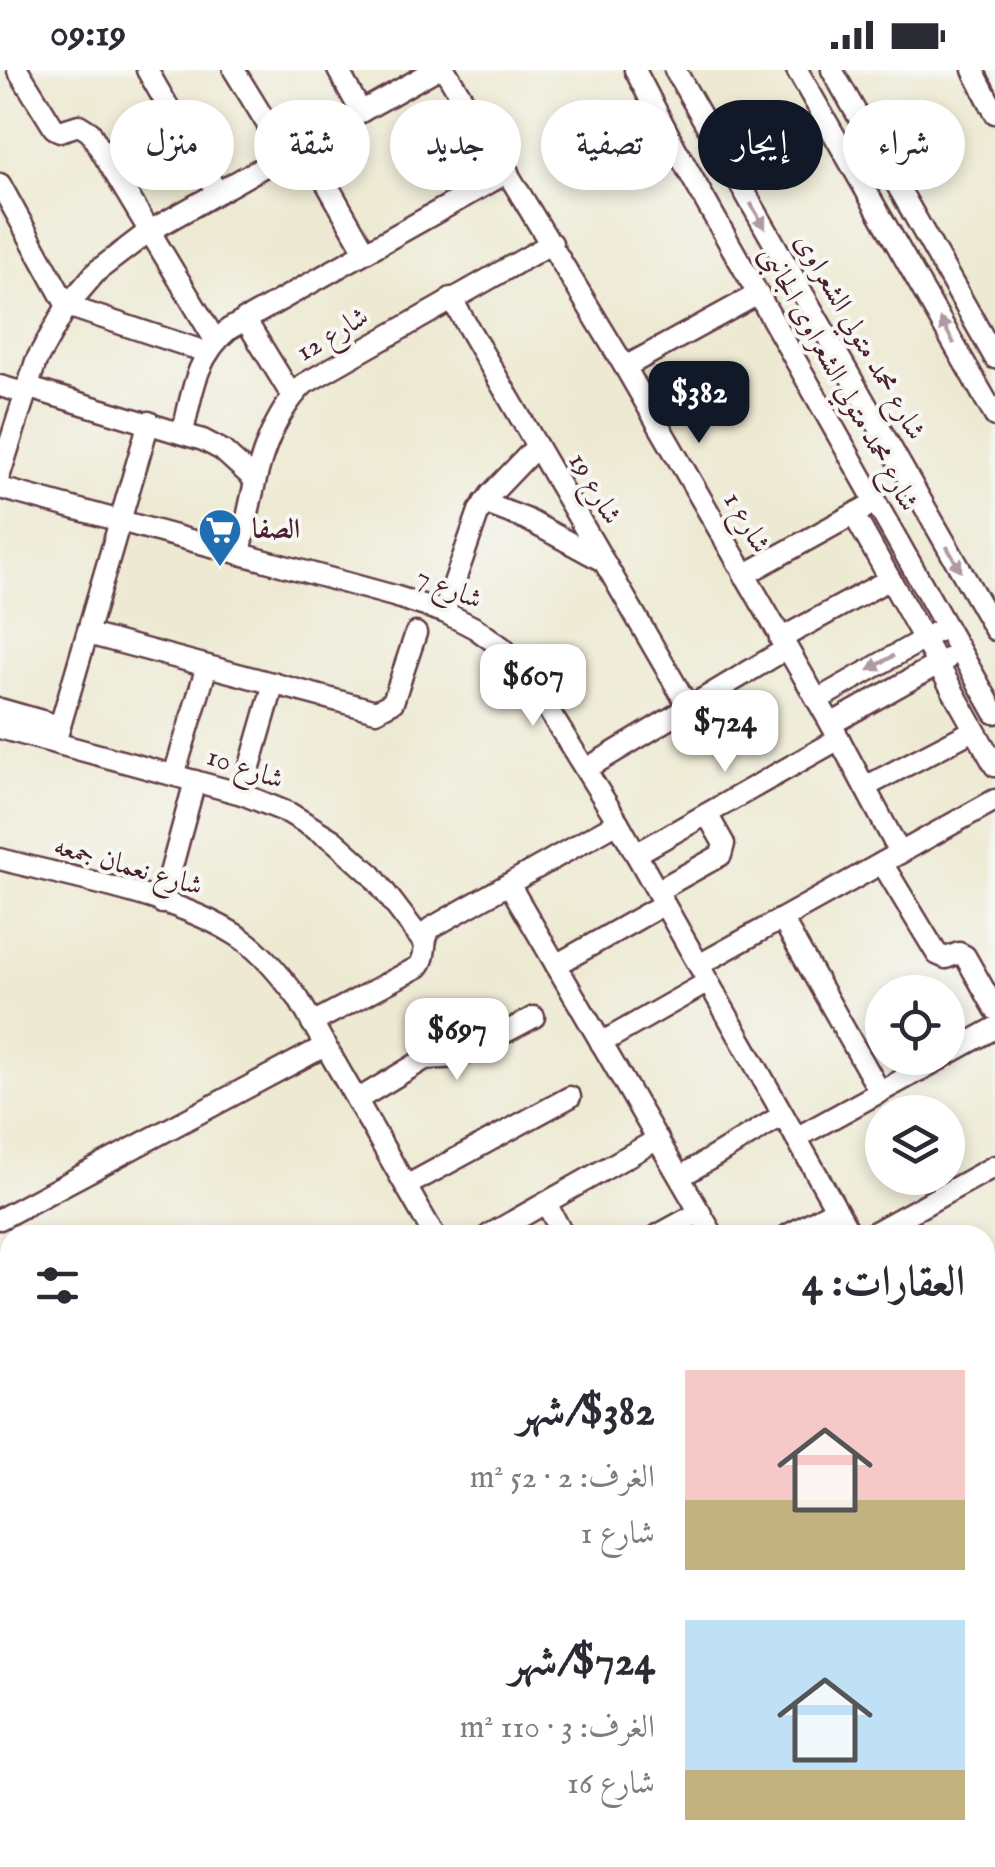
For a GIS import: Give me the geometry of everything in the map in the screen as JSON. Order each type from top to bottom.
[{"type":"street","points":[[18,70],[54,128],[60,131],[79,125],[87,129],[210,346]]},
{"type":"street","points":[[234,70],[254,103]]},
{"type":"street","points":[[338,70],[354,100]]},
{"type":"street","points":[[370,107],[435,70]]},
{"type":"street","name":"شارع 1","points":[[445,70],[464,100]]},
{"type":"street","name":"شارع محمد متولي الشعراوى الجانبى","points":[[635,70],[995,712]]},
{"type":"street","name":"شارع محمد متولي الشعراوى","points":[[675,70],[995,630]]},
{"type":"street","points":[[797,70],[995,416]]},
{"type":"street","points":[[832,70],[995,358]]},
{"type":"street","points":[[973,70],[995,113]]},
{"type":"street","points":[[150,71],[218,192]]},
{"type":"street","points":[[1,467],[25,390],[50,332],[67,306],[97,272],[148,232],[254,172]]},
{"type":"street","points":[[0,184],[67,306],[210,346]]},
{"type":"street","points":[[330,190],[366,252]]},
{"type":"street","points":[[182,432],[210,346],[245,319],[476,190]]},
{"type":"street","name":"شارع 1","points":[[519,190],[835,731],[865,787],[891,858],[937,954],[946,958],[960,953],[965,956],[995,1009]]},
{"type":"street","points":[[904,253],[928,240]]},
{"type":"street","name":"شارع 12","points":[[240,554],[255,480],[277,420],[292,396],[326,369],[552,243]]},
{"type":"street","points":[[625,367],[758,294]]},
{"type":"street","name":"شارع 19","points":[[451,298],[689,708]]},
{"type":"street","points":[[245,319],[292,396]]},
{"type":"street","points":[[0,386],[182,432],[222,450],[255,480]]},
{"type":"street","points":[[0,709],[58,735],[149,422]]},
{"type":"street","points":[[444,612],[484,502],[537,446]]},
{"type":"street","name":"شارع 7","points":[[0,488],[444,612],[503,648],[526,674],[618,822],[845,1225]]},
{"type":"street","points":[[484,502],[526,519],[604,562]]},
{"type":"street","points":[[744,575],[876,502]]},
{"type":"street","points":[[854,514],[995,766]]},
{"type":"street","points":[[586,770],[890,578]]},
{"type":"street","points":[[817,700],[946,626]]},
{"type":"street","points":[[88,634],[376,711],[393,702],[416,634]]},
{"type":"street","points":[[636,854],[707,814],[960,652]]},
{"type":"street","points":[[174,775],[206,666]]},
{"type":"street","points":[[242,794],[274,684]]},
{"type":"street","name":"شارع 10","points":[[0,728],[58,735],[289,813],[343,848],[389,894],[424,943]]},
{"type":"street","points":[[865,787],[974,730]]},
{"type":"street","points":[[162,903],[196,781]]},
{"type":"street","points":[[601,1043],[782,919],[995,800]]},
{"type":"street","points":[[556,966],[722,855],[724,844],[707,814]]},
{"type":"street","points":[[312,1023],[418,966],[425,956],[424,943],[431,928],[618,822]]},
{"type":"street","name":"شارع نعمان جمعه","points":[[0,859],[205,917],[241,938],[272,965],[312,1023],[428,1225]]},
{"type":"street","points":[[509,884],[707,1225]]},
{"type":"street","points":[[782,919],[880,1092]]},
{"type":"street","points":[[356,1100],[425,1059],[460,1057],[534,1017]]},
{"type":"street","points":[[965,1045],[995,1028]]},
{"type":"street","points":[[0,1218],[325,1046]]},
{"type":"street","points":[[796,1138],[911,1075]]},
{"type":"street","points":[[406,1186],[570,1097]]},
{"type":"street","points":[[680,1176],[783,1115]]},
{"type":"street","points":[[507,1225],[658,1139]]},
{"type":"street","points":[[888,1225],[995,1166]]},
{"type":"street","points":[[546,1203],[558,1225]]},
{"type":"street","points":[[806,1225],[836,1208]]},
{"type":"street","points":[[676,1225],[700,1212]]},
{"type":"place","name":"الصفا","points":[[220,568]]}]
